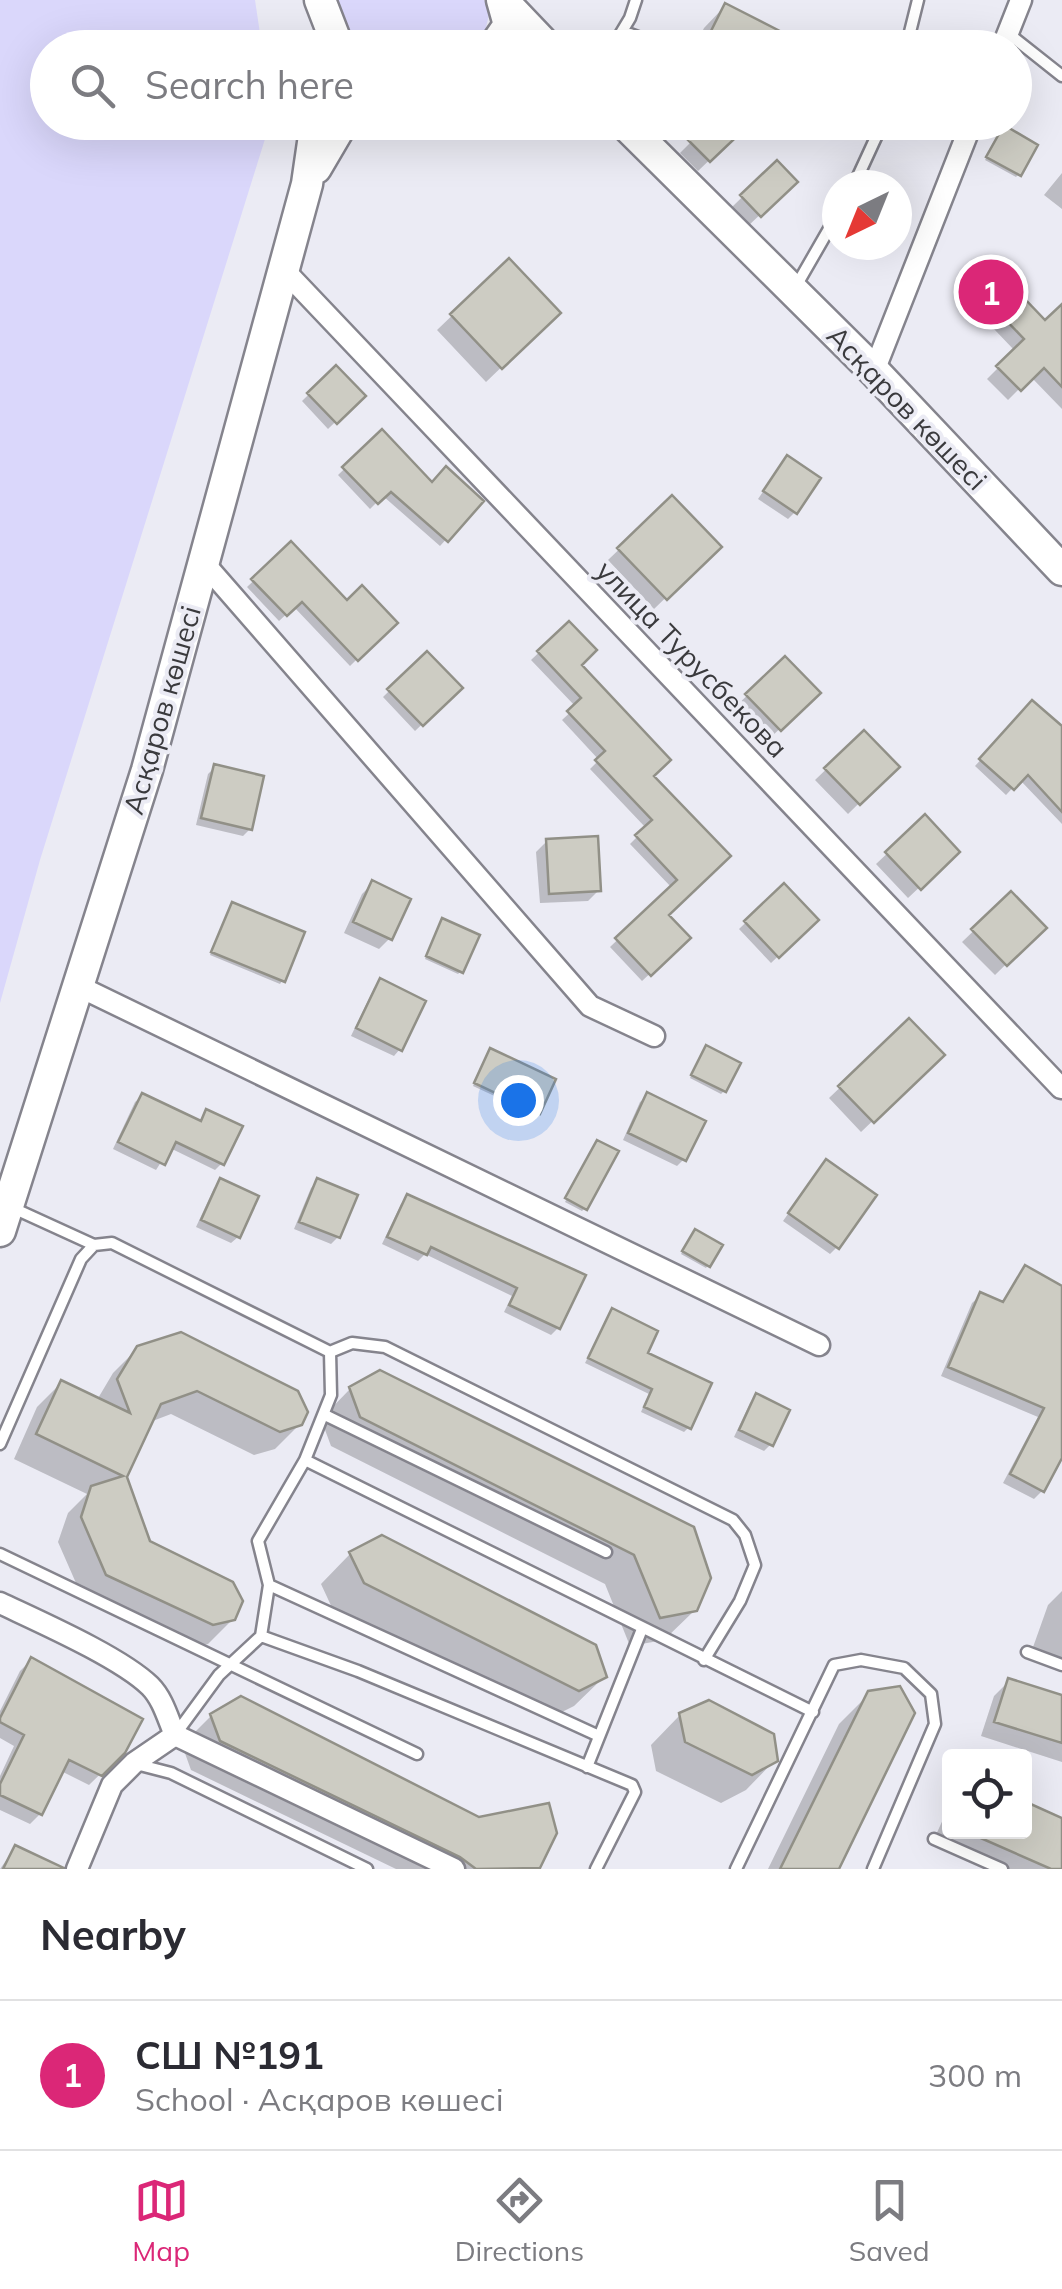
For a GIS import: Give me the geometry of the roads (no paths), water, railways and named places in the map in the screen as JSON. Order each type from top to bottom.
[{"type":"street","points":[[1009,30],[1021,0]]},
{"type":"street","points":[[503,2],[509,24],[505,30]]},
{"type":"street","points":[[503,2],[530,30]]},
{"type":"street","points":[[321,3],[322,30]]},
{"type":"street","points":[[321,3],[334,30]]},
{"type":"street","points":[[307,184],[313,140]]},
{"type":"street","points":[[307,184],[333,140]]},
{"type":"street","name":"Асқаров көшесі","points":[[641,140],[874,372],[1062,570]]},
{"type":"street","points":[[874,372],[965,140]]},
{"type":"street","name":"Асқаров көшесі","points":[[4,1218],[147,770],[307,184]]},
{"type":"street","name":"улица Турусбекова","points":[[283,269],[1061,1088]]},
{"type":"street","points":[[204,562],[590,1006],[654,1036]]},
{"type":"street","points":[[76,985],[818,1346]]},
{"type":"street","points":[[0,1603],[150,1685],[160,1698],[174,1735],[454,1869]]},
{"type":"street","points":[[77,1869],[112,1786],[134,1763],[174,1735]]},
{"type":"lane","points":[[623,30],[636,0]]},
{"type":"lane","points":[[910,30],[918,0]]},
{"type":"lane","points":[[1032,57],[1062,76]]},
{"type":"lane","points":[[861,170],[875,140]]},
{"type":"lane","points":[[793,292],[822,242]]},
{"type":"lane","points":[[4,1218],[94,1245],[112,1243],[330,1352],[352,1344],[386,1348],[732,1520],[745,1535],[755,1566],[740,1601],[704,1660]]},
{"type":"lane","points":[[0,1444],[81,1259],[94,1245]]},
{"type":"lane","points":[[174,1735],[230,1664],[261,1636],[269,1585],[258,1541],[305,1460],[325,1415],[331,1395],[330,1352]]},
{"type":"lane","points":[[325,1415],[606,1552]]},
{"type":"lane","points":[[305,1460],[813,1712]]},
{"type":"lane","points":[[0,1554],[417,1754]]},
{"type":"lane","points":[[269,1585],[599,1736]]},
{"type":"lane","points":[[587,1766],[642,1629]]},
{"type":"lane","points":[[261,1636],[358,1671],[632,1785],[634,1792],[596,1869]]},
{"type":"lane","points":[[1027,1652],[1062,1666]]},
{"type":"lane","points":[[736,1869],[834,1665],[861,1660],[904,1668],[932,1694],[935,1724],[873,1869]]},
{"type":"lane","points":[[134,1763],[171,1773],[367,1869]]},
{"type":"lane","points":[[934,1839],[1002,1869]]},
{"type":"place","name":"СШ №191","points":[[991,292]]}]
